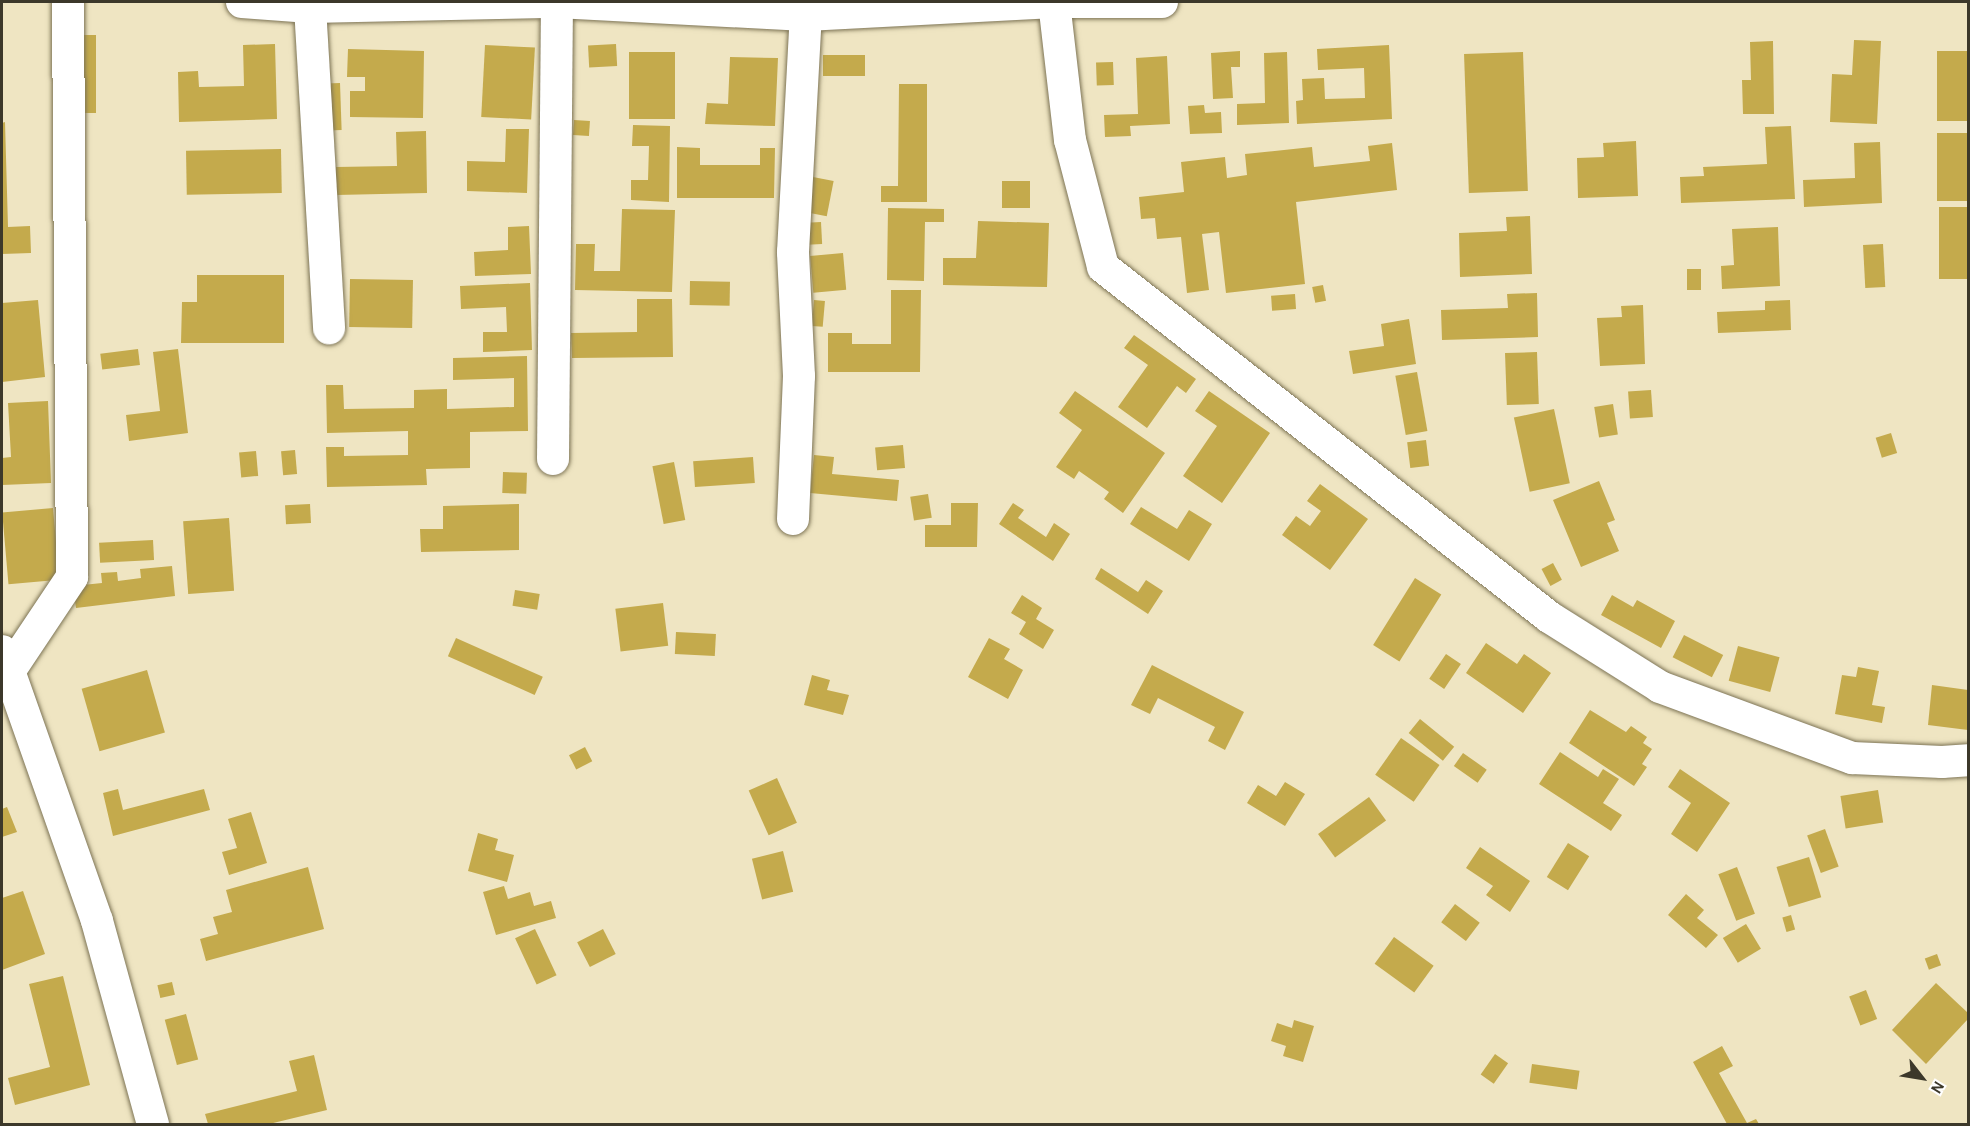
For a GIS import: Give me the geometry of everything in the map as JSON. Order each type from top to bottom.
[{"type":"street","points":[[68,2],[72,577],[6,660],[97,921],[153,1125]]},
{"type":"street","points":[[242,2],[310,7],[557,2],[806,15],[1054,2],[1162,2]]},
{"type":"street","points":[[553,459],[557,2]]},
{"type":"street","points":[[1054,2],[1070,140],[1103,267],[1549,617],[1660,687],[1852,758],[1942,762],[1968,760]]},
{"type":"street","points":[[310,7],[329,328]]},
{"type":"street","points":[[793,519],[799,376],[793,252],[806,15]]},
{"type":"building","points":[[74,35],[96,35],[96,113],[74,113]]},
{"type":"building","points":[[1854,40],[1881,41],[1877,124],[1830,122],[1832,74],[1852,75]]},
{"type":"building","points":[[1773,41],[1774,114],[1743,114],[1742,80],[1751,80],[1750,42]]},
{"type":"building","points":[[275,44],[277,119],[179,122],[178,72],[198,71],[199,87],[244,86],[243,45]]},
{"type":"building","points":[[616,44],[617,66],[589,67],[588,45]]},
{"type":"building","points":[[485,45],[535,48],[531,120],[481,117]]},
{"type":"building","points":[[1389,45],[1392,119],[1297,124],[1296,101],[1303,100],[1302,79],[1324,78],[1325,99],[1365,98],[1364,68],[1318,70],[1317,49]]},
{"type":"building","points":[[348,49],[424,51],[423,118],[350,117],[350,91],[365,91],[365,77],[347,77]]},
{"type":"building","points":[[1240,51],[1240,67],[1231,67],[1233,98],[1213,99],[1211,53]]},
{"type":"building","points":[[1937,51],[1968,51],[1968,121],[1937,121]]},
{"type":"building","points":[[629,52],[675,52],[675,119],[629,119]]},
{"type":"building","points":[[1287,52],[1289,123],[1237,125],[1237,104],[1265,103],[1264,53]]},
{"type":"building","points":[[1523,52],[1528,191],[1469,193],[1464,54]]},
{"type":"building","points":[[823,55],[865,55],[865,76],[823,76]]},
{"type":"building","points":[[1167,56],[1170,124],[1130,126],[1131,136],[1105,137],[1104,115],[1138,114],[1136,58]]},
{"type":"building","points":[[730,57],[778,58],[775,126],[705,124],[707,103],[728,104]]},
{"type":"building","points":[[1113,62],[1114,85],[1097,86],[1096,63]]},
{"type":"building","points":[[326,83],[340,83],[342,130],[328,130]]},
{"type":"building","points":[[899,84],[927,84],[927,202],[881,202],[881,186],[898,186]]},
{"type":"building","points":[[1204,105],[1205,113],[1221,112],[1222,133],[1190,134],[1188,106]]},
{"type":"building","points":[[574,120],[590,121],[589,136],[573,135]]},
{"type":"building","points":[[5,122],[8,227],[30,226],[31,253],[2,254],[2,123]]},
{"type":"building","points":[[633,125],[670,126],[669,202],[631,200],[631,180],[648,180],[649,146],[632,146]]},
{"type":"building","points":[[1791,126],[1795,199],[1681,203],[1680,177],[1704,176],[1703,167],[1767,164],[1765,127]]},
{"type":"building","points":[[506,129],[529,129],[527,193],[467,191],[467,161],[505,162]]},
{"type":"building","points":[[426,131],[427,193],[336,195],[336,167],[397,166],[396,132]]},
{"type":"building","points":[[1937,133],[1968,133],[1968,201],[1937,201]]},
{"type":"building","points":[[1636,141],[1638,196],[1578,198],[1577,158],[1604,157],[1603,143]]},
{"type":"building","points":[[1880,142],[1882,203],[1804,207],[1803,180],[1855,178],[1854,143]]},
{"type":"building","points":[[1392,143],[1397,190],[1296,202],[1305,284],[1226,293],[1219,232],[1202,234],[1209,290],[1187,293],[1181,237],[1157,239],[1155,218],[1141,219],[1139,197],[1184,192],[1181,162],[1225,157],[1227,178],[1247,175],[1245,154],[1312,147],[1314,167],[1370,161],[1368,146]]},
{"type":"building","points":[[677,147],[700,148],[700,165],[760,165],[760,148],[775,148],[774,198],[677,198]]},
{"type":"building","points":[[281,149],[282,193],[187,195],[186,151]]},
{"type":"building","points":[[813,177],[834,181],[827,216],[806,212]]},
{"type":"building","points":[[1002,181],[1030,181],[1030,208],[1002,208]]},
{"type":"building","points":[[1939,207],[1968,207],[1968,279],[1939,279]]},
{"type":"building","points":[[888,208],[944,209],[944,222],[925,222],[924,281],[887,280]]},
{"type":"building","points":[[622,209],[675,210],[672,292],[575,290],[576,244],[595,244],[594,271],[620,271]]},
{"type":"building","points":[[1530,216],[1532,274],[1460,277],[1459,233],[1507,231],[1506,217]]},
{"type":"building","points":[[978,221],[1049,223],[1047,287],[943,285],[943,258],[976,258]]},
{"type":"building","points":[[821,222],[822,244],[807,245],[806,223]]},
{"type":"building","points":[[529,226],[531,274],[475,276],[474,252],[508,250],[508,227]]},
{"type":"building","points":[[1778,227],[1780,286],[1722,289],[1721,266],[1734,265],[1732,229]]},
{"type":"building","points":[[1883,244],[1885,287],[1865,288],[1863,245]]},
{"type":"building","points":[[843,253],[846,290],[813,293],[810,256]]},
{"type":"building","points":[[1687,269],[1701,269],[1701,290],[1687,290]]},
{"type":"building","points":[[197,275],[284,275],[284,343],[181,343],[182,302],[197,302]]},
{"type":"building","points":[[350,279],[413,280],[412,328],[349,327]]},
{"type":"building","points":[[690,281],[730,282],[730,306],[690,305]]},
{"type":"building","points":[[530,283],[532,350],[483,352],[483,332],[507,332],[506,307],[461,309],[460,286]]},
{"type":"building","points":[[1323,285],[1326,301],[1315,303],[1312,287]]},
{"type":"building","points":[[891,290],[921,290],[920,372],[828,372],[828,333],[852,333],[852,344],[891,344]]},
{"type":"building","points":[[1537,293],[1538,337],[1442,340],[1441,310],[1508,308],[1507,294]]},
{"type":"building","points":[[1295,294],[1296,309],[1272,311],[1271,296]]},
{"type":"building","points":[[637,299],[672,299],[673,357],[572,358],[571,333],[637,332]]},
{"type":"building","points":[[38,300],[45,377],[2,382],[2,303]]},
{"type":"building","points":[[814,300],[825,301],[823,327],[812,326]]},
{"type":"building","points":[[1790,300],[1791,330],[1718,333],[1717,312],[1765,310],[1765,301]]},
{"type":"building","points":[[1643,305],[1645,364],[1600,366],[1597,318],[1622,317],[1621,306]]},
{"type":"building","points":[[1409,319],[1416,364],[1353,374],[1349,351],[1384,346],[1381,324]]},
{"type":"building","points":[[1134,335],[1196,379],[1186,393],[1177,386],[1147,428],[1118,407],[1148,365],[1124,348]]},
{"type":"building","points":[[138,349],[140,365],[102,370],[100,354]]},
{"type":"building","points":[[178,349],[188,433],[129,441],[126,415],[160,411],[153,352]]},
{"type":"building","points":[[1537,352],[1539,404],[1507,405],[1505,353]]},
{"type":"building","points":[[527,356],[528,431],[470,432],[470,468],[426,469],[427,485],[327,487],[326,447],[344,447],[344,456],[408,455],[408,431],[327,433],[326,385],[343,385],[344,409],[414,408],[414,390],[447,389],[447,409],[514,407],[514,378],[453,380],[453,358]]},
{"type":"building","points":[[1417,372],[1427,431],[1406,435],[1395,376]]},
{"type":"building","points":[[1651,390],[1653,417],[1630,419],[1628,392]]},
{"type":"building","points":[[1075,391],[1165,453],[1123,513],[1104,499],[1109,492],[1079,471],[1074,479],[1056,467],[1082,430],[1059,413]]},
{"type":"building","points":[[1209,391],[1270,433],[1222,503],[1183,476],[1217,426],[1195,411]]},
{"type":"building","points":[[48,401],[51,483],[2,485],[2,458],[11,457],[8,403]]},
{"type":"building","points":[[1613,404],[1618,435],[1599,438],[1594,407]]},
{"type":"building","points":[[1554,409],[1570,483],[1530,492],[1514,418]]},
{"type":"building","points":[[1891,433],[1897,453],[1882,458],[1876,438]]},
{"type":"building","points":[[1426,440],[1429,466],[1410,468],[1407,442]]},
{"type":"building","points":[[903,445],[905,468],[877,470],[875,447]]},
{"type":"building","points":[[295,450],[297,474],[283,475],[281,451]]},
{"type":"building","points":[[256,451],[258,476],[241,477],[239,452]]},
{"type":"building","points":[[814,455],[834,457],[832,474],[899,480],[897,501],[810,493]]},
{"type":"building","points":[[753,457],[755,483],[695,487],[693,461]]},
{"type":"building","points":[[674,462],[685,520],[664,524],[652,466]]},
{"type":"building","points":[[503,472],[527,473],[526,494],[502,493]]},
{"type":"building","points":[[1599,481],[1615,520],[1607,523],[1619,551],[1581,567],[1553,500]]},
{"type":"building","points":[[1320,484],[1368,519],[1330,570],[1282,535],[1296,516],[1310,526],[1321,511],[1307,501]]},
{"type":"building","points":[[928,494],[932,518],[914,521],[910,497]]},
{"type":"building","points":[[951,503],[978,503],[977,547],[925,547],[925,525],[951,525]]},
{"type":"building","points":[[1013,503],[1024,510],[1018,518],[1046,537],[1054,523],[1070,534],[1053,561],[999,524]]},
{"type":"building","points":[[310,504],[311,523],[286,524],[285,505]]},
{"type":"building","points":[[519,504],[519,550],[421,552],[420,529],[443,529],[443,506]]},
{"type":"building","points":[[1141,507],[1177,529],[1189,510],[1212,524],[1189,561],[1130,524]]},
{"type":"building","points":[[53,508],[59,580],[8,584],[2,512]]},
{"type":"building","points":[[229,518],[234,591],[188,594],[183,521]]},
{"type":"building","points":[[153,540],[154,560],[100,563],[99,543]]},
{"type":"building","points":[[1553,563],[1562,580],[1550,586],[1542,569]]},
{"type":"building","points":[[172,566],[175,596],[76,608],[73,586],[102,583],[101,573],[117,572],[118,581],[141,578],[140,569]]},
{"type":"building","points":[[1101,568],[1138,592],[1146,580],[1163,591],[1148,614],[1095,579]]},
{"type":"building","points":[[1415,578],[1441,594],[1399,661],[1373,645]]},
{"type":"building","points":[[515,590],[540,594],[537,610],[512,606]]},
{"type":"building","points":[[1022,595],[1042,608],[1036,619],[1054,630],[1043,649],[1019,634],[1026,622],[1011,613]]},
{"type":"building","points":[[1612,595],[1633,607],[1637,600],[1675,621],[1661,648],[1601,615]]},
{"type":"building","points":[[663,603],[668,646],[621,652],[615,609]]},
{"type":"building","points":[[676,632],[716,634],[715,656],[675,654]]},
{"type":"building","points":[[1684,635],[1723,655],[1712,677],[1673,657]]},
{"type":"building","points":[[456,638],[543,677],[535,695],[448,656]]},
{"type":"building","points":[[989,638],[1010,649],[1004,659],[1023,670],[1008,699],[968,677]]},
{"type":"building","points":[[1486,643],[1517,664],[1524,654],[1551,673],[1523,713],[1466,673]]},
{"type":"building","points":[[1738,646],[1780,657],[1770,692],[1729,681]]},
{"type":"building","points":[[1446,654],[1461,664],[1444,689],[1429,679]]},
{"type":"building","points":[[1152,665],[1244,712],[1225,750],[1208,741],[1215,727],[1158,698],[1150,714],[1131,705]]},
{"type":"building","points":[[1858,667],[1879,671],[1872,705],[1885,707],[1882,723],[1835,714],[1842,675],[1856,677]]},
{"type":"building","points":[[147,670],[165,732],[100,751],[82,689]]},
{"type":"building","points":[[812,675],[830,680],[827,690],[849,695],[843,715],[804,705]]},
{"type":"building","points":[[1932,685],[1968,690],[1968,730],[1928,725]]},
{"type":"building","points":[[1590,710],[1626,732],[1631,726],[1647,737],[1643,743],[1652,749],[1642,764],[1647,767],[1634,786],[1569,743]]},
{"type":"building","points":[[1420,719],[1454,747],[1443,761],[1409,733]]},
{"type":"building","points":[[1401,738],[1440,765],[1414,802],[1375,775]]},
{"type":"building","points":[[585,747],[592,761],[576,769],[569,755]]},
{"type":"building","points":[[1560,752],[1598,777],[1603,769],[1619,779],[1603,803],[1622,815],[1611,831],[1539,784]]},
{"type":"building","points":[[1463,753],[1487,770],[1478,783],[1454,766]]},
{"type":"building","points":[[1680,769],[1730,803],[1697,852],[1671,834],[1691,803],[1668,787]]},
{"type":"building","points":[[777,778],[797,823],[769,835],[749,791]]},
{"type":"building","points":[[1285,782],[1305,794],[1285,826],[1247,803],[1258,785],[1276,796]]},
{"type":"building","points":[[118,789],[123,810],[204,789],[210,810],[113,836],[103,793]]},
{"type":"building","points":[[1878,790],[1883,823],[1846,829],[1840,796]]},
{"type":"building","points":[[1369,797],[1386,820],[1335,857],[1318,834]]},
{"type":"building","points":[[7,807],[17,832],[2,837],[2,809]]},
{"type":"building","points":[[251,812],[267,863],[229,875],[222,852],[237,848],[228,819]]},
{"type":"building","points":[[1825,829],[1839,867],[1821,873],[1807,835]]},
{"type":"building","points":[[478,833],[498,839],[495,850],[514,855],[507,882],[468,871]]},
{"type":"building","points":[[1568,843],[1589,856],[1568,890],[1547,877]]},
{"type":"building","points":[[1480,847],[1530,881],[1510,912],[1486,895],[1493,886],[1466,868]]},
{"type":"building","points":[[783,851],[793,892],[762,899],[752,859]]},
{"type":"building","points":[[1809,857],[1821,897],[1789,907],[1776,867]]},
{"type":"building","points":[[308,867],[324,929],[206,961],[200,939],[218,934],[213,917],[232,912],[226,890]]},
{"type":"building","points":[[1737,867],[1755,914],[1736,921],[1718,874]]},
{"type":"building","points":[[504,886],[508,899],[530,892],[534,906],[551,901],[556,918],[496,935],[483,892]]},
{"type":"building","points":[[23,891],[45,954],[2,970],[2,898]]},
{"type":"building","points":[[1686,894],[1704,910],[1697,918],[1718,935],[1706,948],[1668,915]]},
{"type":"building","points":[[1455,904],[1480,923],[1466,941],[1441,922]]},
{"type":"building","points":[[1791,915],[1795,929],[1786,932],[1782,917]]},
{"type":"building","points":[[1746,924],[1761,949],[1738,963],[1723,938]]},
{"type":"building","points":[[535,929],[557,975],[537,985],[515,938]]},
{"type":"building","points":[[603,929],[616,954],[590,967],[577,942]]},
{"type":"building","points":[[1394,937],[1434,966],[1414,992],[1375,964]]},
{"type":"building","points":[[1937,954],[1941,965],[1929,970],[1925,958]]},
{"type":"building","points":[[63,976],[90,1085],[15,1105],[8,1078],[50,1067],[29,984]]},
{"type":"building","points":[[172,982],[175,995],[160,998],[157,985]]},
{"type":"building","points":[[1936,983],[1968,1013],[1968,1019],[1926,1064],[1892,1030]]},
{"type":"building","points":[[1866,990],[1877,1019],[1860,1025],[1849,996]]},
{"type":"building","points":[[186,1014],[198,1059],[177,1065],[165,1020]]},
{"type":"building","points":[[1294,1020],[1314,1026],[1303,1062],[1283,1056],[1286,1046],[1271,1041],[1277,1023],[1292,1028]]},
{"type":"building","points":[[1722,1046],[1733,1066],[1719,1073],[1747,1123],[1756,1119],[1759,1124],[1727,1124],[1693,1062]]},
{"type":"building","points":[[1495,1054],[1508,1063],[1494,1084],[1481,1074]]},
{"type":"building","points":[[314,1055],[327,1110],[269,1124],[208,1124],[205,1114],[297,1091],[289,1061]]},
{"type":"building","points":[[1532,1064],[1580,1071],[1577,1089],[1529,1083]]}]
